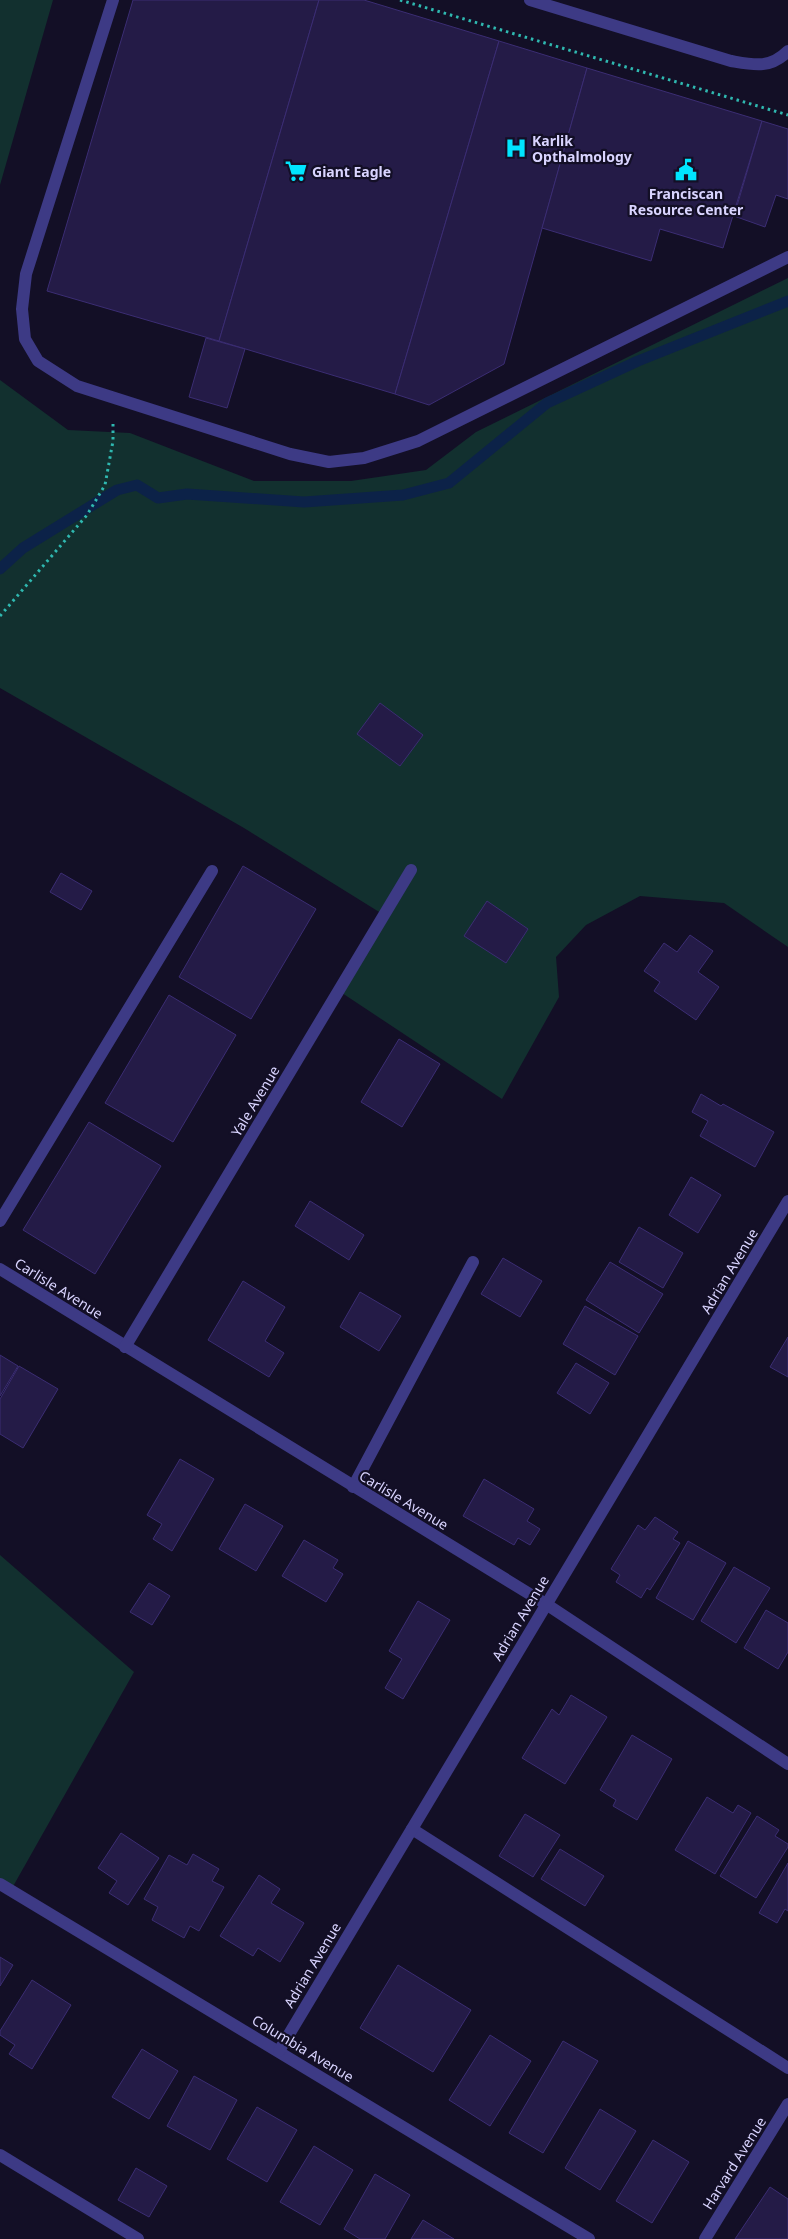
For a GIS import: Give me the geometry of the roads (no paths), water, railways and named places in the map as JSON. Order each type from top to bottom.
[{"type":"street","points":[[113,0],[26,274],[22,309],[25,339],[38,361],[77,386],[290,454],[329,462],[364,458],[418,441],[788,257]]},
{"type":"street","points":[[530,0],[732,62],[759,66],[780,59],[788,51]]},
{"type":"street","name":"Yale Avenue","points":[[125,1347],[411,870]]},
{"type":"street","points":[[0,1221],[212,871]]},
{"type":"street","name":"Adrian Avenue","points":[[279,2051],[788,1201]]},
{"type":"street","points":[[353,1487],[473,1262]]},
{"type":"street","name":"Carlisle Avenue","points":[[0,1269],[546,1604],[788,1764]]},
{"type":"street","points":[[412,1828],[788,2068]]},
{"type":"street","name":"Columbia Avenue","points":[[0,1884],[589,2239]]},
{"type":"street","name":"Harvard Avenue","points":[[705,2239],[788,2104]]},
{"type":"street","points":[[0,2155],[138,2239]]},
{"type":"waterway","points":[[0,569],[23,548],[117,490],[137,485],[158,498],[187,494],[304,502],[403,495],[449,483],[547,403],[638,361],[788,301]]},
{"type":"place","name":"Karlik Opthalmology","points":[[516,148]]},
{"type":"place","name":"Franciscan Resource Center","points":[[686,170]]},
{"type":"place","name":"Giant Eagle","points":[[296,171]]}]
